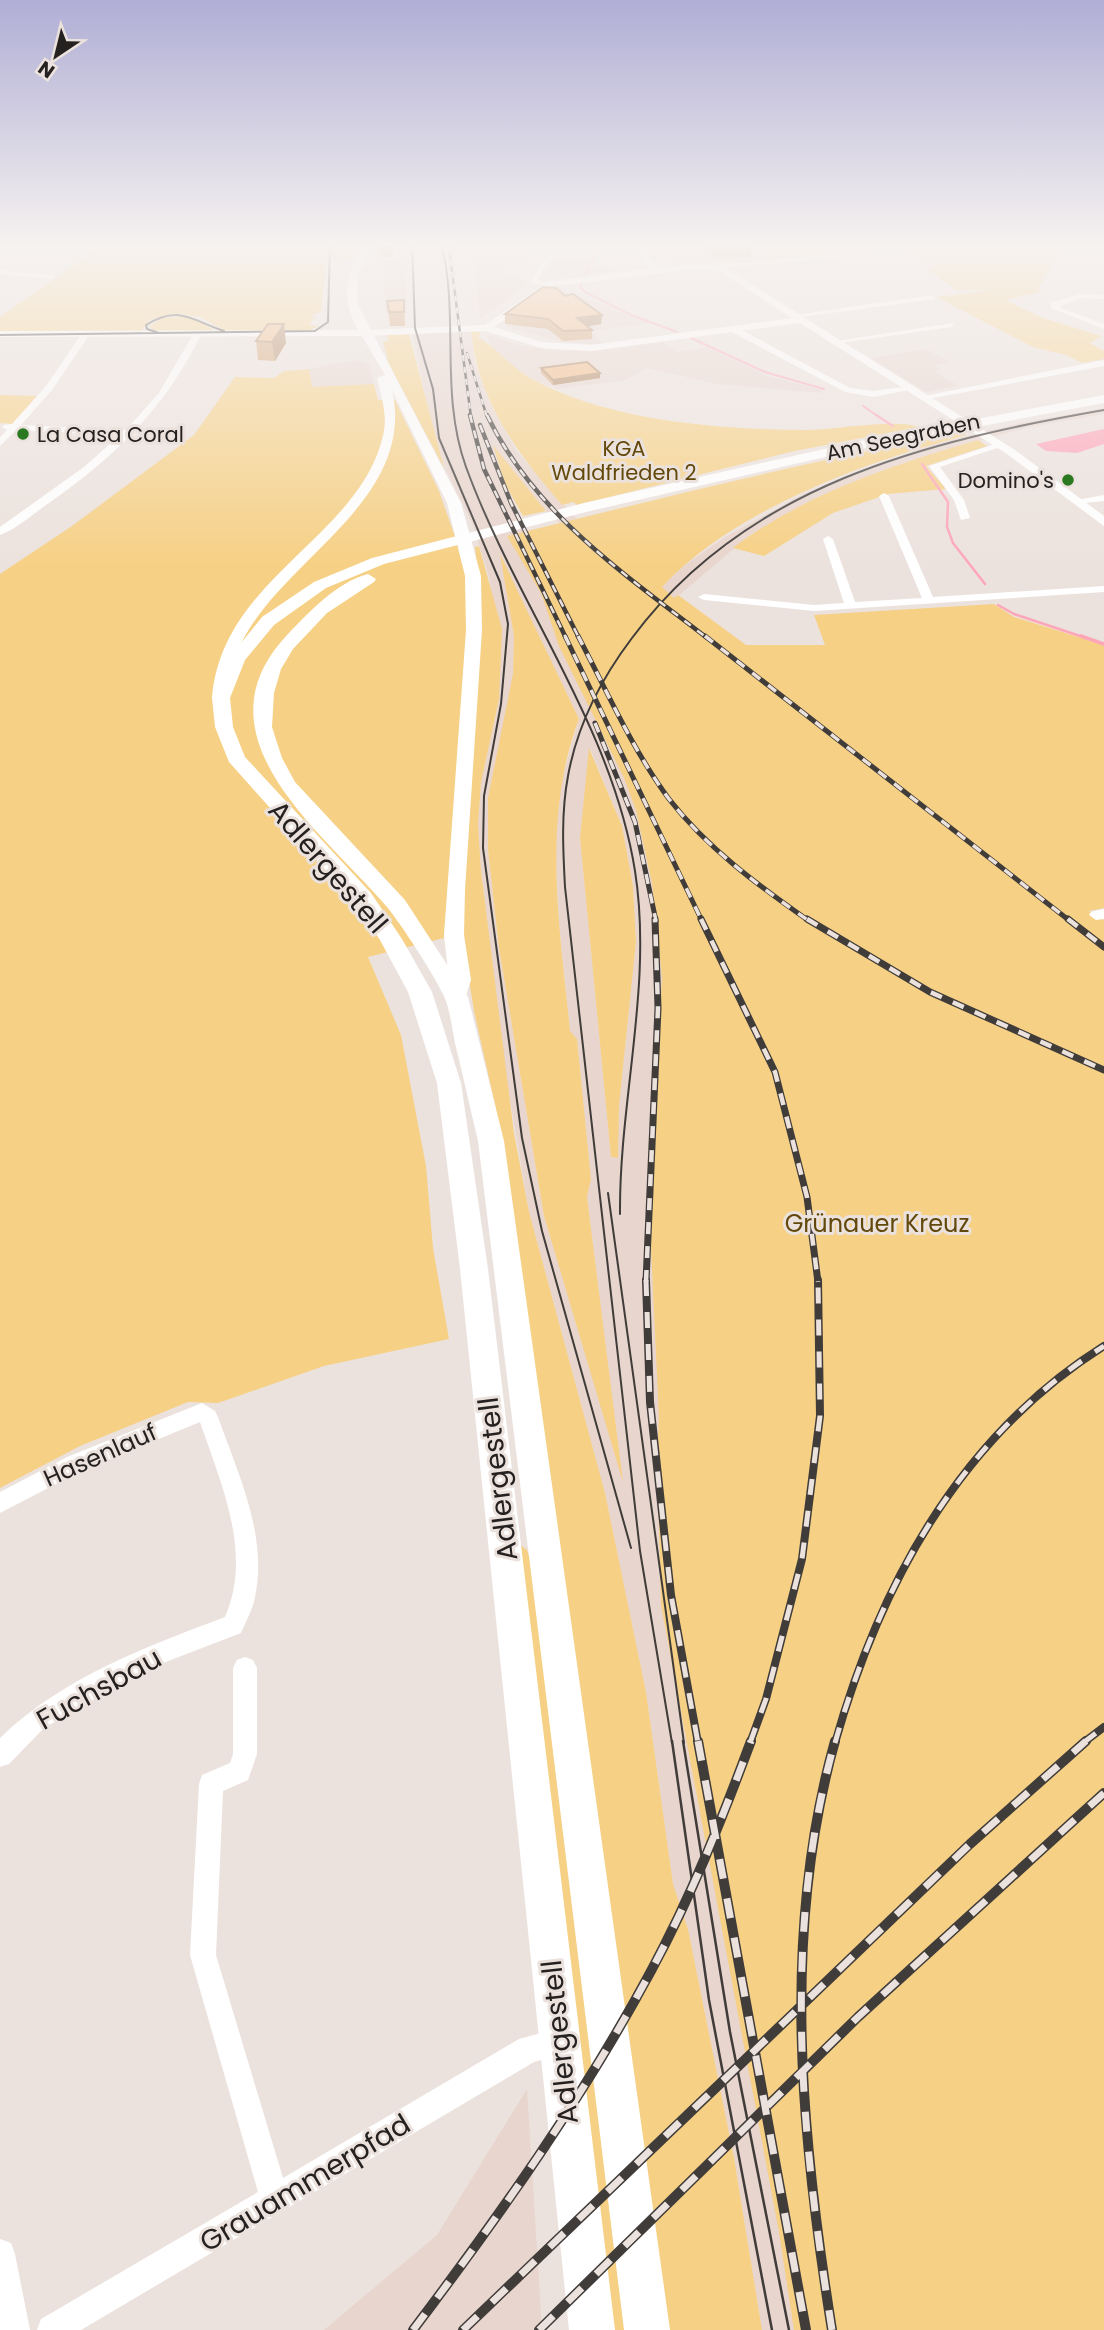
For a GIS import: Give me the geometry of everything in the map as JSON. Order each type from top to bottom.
[{"type":"main road","name":"Adlergestell","points":[[375,351],[393,377],[466,538],[475,599],[456,863],[454,935],[460,980],[456,997]]},
{"type":"main road","name":"Adlergestell","points":[[384,367],[390,419],[379,463],[355,498],[280,577],[251,614],[224,667],[221,698],[224,727],[236,758],[262,791],[363,898],[391,939],[420,992],[438,1043],[455,1114],[592,2330]]},
{"type":"main road","name":"Am Seegraben","points":[[707,482],[951,428],[1104,402]]},
{"type":"main road","name":"Adlergestell","points":[[647,2330],[491,1141],[456,997],[397,905],[287,785],[272,758],[263,727],[265,693],[272,669],[295,634],[321,609],[353,588],[401,564],[452,547],[707,482]]},
{"type":"main road","points":[[221,698],[237,659],[268,621],[291,602],[350,571],[419,549],[707,482]]},
{"type":"main road","points":[[490,1415],[525,1412]]},
{"type":"street","points":[[0,443],[50,388],[75,351]]},
{"type":"street","points":[[0,532],[64,487],[130,433],[178,375],[190,351]]},
{"type":"street","points":[[774,351],[848,390],[873,394],[910,389]]},
{"type":"street","points":[[847,351],[1001,445],[1104,522]]},
{"type":"street","points":[[923,397],[1104,363]]},
{"type":"street","points":[[0,427],[130,433]]},
{"type":"street","points":[[965,518],[959,500],[934,466],[1001,445]]},
{"type":"street","points":[[884,496],[929,601]]},
{"type":"street","points":[[1076,501],[1104,498]]},
{"type":"street","points":[[828,539],[851,606]]},
{"type":"street","points":[[704,597],[814,608],[1104,589]]},
{"type":"street","name":"Hasenlauf","points":[[0,1503],[85,1459],[202,1412],[208,1418],[243,1527],[249,1568],[239,1615]]},
{"type":"street","name":"Fuchsbau","points":[[0,1755],[36,1720],[47,1713],[138,1661],[225,1631],[239,1615]]},
{"type":"street","points":[[245,1668],[245,1754],[239,1771],[211,1784],[203,1955],[275,2201]]},
{"type":"street","name":"Grauammerpfad","points":[[52,2330],[529,2049],[560,2042]]},
{"type":"street","points":[[0,2254],[15,2330]]},
{"type":"shaded area","points":[[416,351],[473,351],[474,361],[490,403],[516,450],[598,543],[658,590],[685,565],[725,537],[805,493],[930,445],[1020,423],[1104,408],[1104,414],[1029,427],[936,453],[819,498],[751,534],[671,602],[664,833],[856,2330],[762,2330],[734,2158],[688,1929],[673,1884],[646,1692],[605,1493],[529,1212],[503,1058],[478,824],[481,783],[499,699],[490,580],[473,525],[445,468],[434,435]],"holes":[[[494,447],[546,511],[561,524],[528,531],[505,484]],[[501,557],[579,719],[558,793],[555,835],[559,920],[570,1031],[577,1039],[591,1179],[587,1197],[622,1476],[544,1216],[499,948],[488,850],[513,674],[514,636]],[[590,748],[622,826],[633,886],[636,942],[619,1106],[617,1158],[611,1157],[580,838]]]},
{"type":"shaded area","points":[[494,351],[715,351],[768,376],[822,390],[820,393],[717,384],[647,368],[626,380],[558,389],[534,380]]},
{"type":"shaded area","points":[[929,351],[949,362],[934,365],[941,369],[934,371],[958,386],[926,392],[871,358]]},
{"type":"shaded area","points":[[357,360],[369,365],[374,384],[312,387],[309,369]]},
{"type":"shaded area","points":[[1104,429],[1104,444],[1077,453],[1046,451],[1036,444]]},
{"type":"shaded area","points":[[527,2089],[542,2330],[324,2330],[437,2235]]},
{"type":"green space","points":[[385,351],[413,351],[444,468],[389,364]]},
{"type":"green space","name":"KGA Waldfrieden 2","points":[[474,351],[495,351],[532,379],[562,393],[595,405],[664,420],[769,429],[814,430],[894,424],[918,427],[790,452],[577,505],[573,502],[562,505],[515,446],[502,425],[482,380]]},
{"type":"green space","points":[[1048,351],[1104,351],[1104,359],[1082,363]]},
{"type":"green space","points":[[309,369],[312,387],[374,384],[378,400],[395,400],[439,491],[468,582],[468,632],[444,938],[368,957],[401,1035],[426,1166],[433,1248],[449,1339],[324,1366],[218,1403],[188,1402],[80,1446],[0,1488],[0,574],[72,526],[194,435],[235,377],[274,378],[284,371]]},
{"type":"green space","points":[[0,395],[38,396],[13,424],[0,423]]},
{"type":"green space","name":"Grünauer Kreuz","points":[[963,433],[967,435],[845,474],[763,512],[691,559],[662,587],[674,598],[678,595],[746,645],[825,645],[814,615],[994,604],[1014,617],[1104,645],[1104,908],[1089,911],[1104,920],[1104,2330],[794,2330],[779,2232],[661,1605],[657,1456],[659,1418],[650,1226],[662,977],[652,883],[636,810],[624,778],[559,646],[541,593],[507,536],[790,468]]},
{"type":"green space","points":[[978,440],[987,446],[926,466],[946,489],[888,494],[833,513],[764,556],[733,548],[789,512],[850,483]]},
{"type":"green space","points":[[493,445],[546,511],[523,516],[505,484]]},
{"type":"green space","points":[[479,546],[502,629],[499,699],[481,783],[478,824],[481,871],[514,1133],[529,1212],[605,1493],[646,1692],[673,1884],[688,1929],[734,2158],[762,2330],[665,2330],[496,1109],[474,1011],[463,943],[462,877],[481,606],[475,547]]},
{"type":"green space","points":[[500,554],[579,719],[567,757],[560,796],[557,835],[558,913],[570,1031],[577,1039],[591,1179],[587,1197],[623,1482],[544,1216],[499,948],[488,850],[488,798],[513,674],[514,636]]},
{"type":"green space","points":[[589,748],[622,826],[633,886],[636,942],[619,1106],[618,1158],[611,1157],[580,838]]},
{"type":"green space","points":[[519,1544],[527,1550],[532,1565],[627,2330],[611,2330]]},
{"type":"building","points":[[587,362],[600,373],[553,380],[541,368]]},
{"type":"waterway","points":[[719,351],[765,372],[824,389]]},
{"type":"waterway","points":[[863,406],[878,416]]},
{"type":"waterway","points":[[878,416],[893,426]]},
{"type":"waterway","points":[[922,464],[948,502],[947,527],[953,543],[985,584]]},
{"type":"waterway","points":[[998,605],[1014,614],[1086,638]]},
{"type":"waterway","points":[[1081,636],[1104,644]]},
{"type":"tram line","points":[[422,351],[433,389],[439,438],[500,582],[508,624],[501,704],[484,796],[483,848],[522,1138],[542,1231],[631,1548]]},
{"type":"tram line","points":[[450,351],[453,411],[466,467],[510,567],[586,717]]},
{"type":"tram line","points":[[586,717],[600,686],[632,638],[677,586],[728,542],[784,507],[844,478],[906,455],[971,437],[1104,410]]},
{"type":"tram line","points":[[586,717],[623,817],[635,871],[639,914],[638,1000],[624,1128],[620,1214]]},
{"type":"tram line","points":[[586,717],[572,757],[564,804],[565,887],[640,1551],[672,1743]]},
{"type":"tram line","points":[[608,1193],[684,1743]]},
{"type":"tram line","points":[[672,1741],[709,2000],[772,2330]]},
{"type":"tram line","points":[[683,1741],[730,2032],[789,2330]]},
{"type":"railway","points":[[462,351],[471,417]]},
{"type":"railway","points":[[467,353],[487,417]]},
{"type":"railway","points":[[470,415],[484,469],[566,638]]},
{"type":"railway","points":[[487,415],[529,482],[555,511],[613,565],[707,638]]},
{"type":"railway","points":[[480,425],[511,503],[579,638]]},
{"type":"railway","points":[[565,636],[702,921]]},
{"type":"railway","points":[[578,636],[632,740],[669,799],[717,850],[809,921]]},
{"type":"railway","points":[[705,636],[1070,921]]},
{"type":"railway","points":[[595,723],[635,822],[656,921]]},
{"type":"railway","points":[[646,1281],[658,1008],[655,919]]},
{"type":"railway","points":[[701,919],[775,1072],[807,1197],[818,1282]]},
{"type":"railway","points":[[807,919],[930,992],[1104,1070]]},
{"type":"railway","points":[[1068,919],[1104,947]]},
{"type":"railway","points":[[750,1743],[766,1699],[802,1559],[820,1416],[818,1280]]},
{"type":"railway","points":[[646,1281],[650,1402],[671,1595],[698,1743]]},
{"type":"railway","points":[[835,1743],[876,1627],[902,1571],[933,1519],[968,1469],[1008,1424],[1053,1382],[1104,1346]]},
{"type":"railway","points":[[1083,1743],[1104,1727]]},
{"type":"railway","points":[[698,1741],[715,1834]]},
{"type":"railway","points":[[715,1834],[751,1741]]},
{"type":"railway","points":[[802,2005],[807,1887],[818,1813],[835,1741]]},
{"type":"railway","points":[[802,2005],[970,1844],[1086,1741]]},
{"type":"railway","points":[[803,2071],[858,2017],[1104,1793]]},
{"type":"railway","points":[[413,2330],[539,2155],[625,2018],[666,1943],[715,1834]]},
{"type":"railway","points":[[715,1834],[755,2050]]},
{"type":"railway","points":[[755,2050],[802,2005]]},
{"type":"railway","points":[[802,2005],[803,2071]]},
{"type":"railway","points":[[463,2330],[755,2050]]},
{"type":"railway","points":[[755,2050],[765,2108]]},
{"type":"railway","points":[[765,2108],[803,2071]]},
{"type":"railway","points":[[803,2071],[812,2183],[832,2330]]},
{"type":"railway","points":[[539,2330],[765,2108]]},
{"type":"railway","points":[[765,2108],[806,2330]]},
{"type":"place","name":"La Casa Coral","points":[[23,434]]},
{"type":"place","name":"Domino's","points":[[1068,480]]}]
